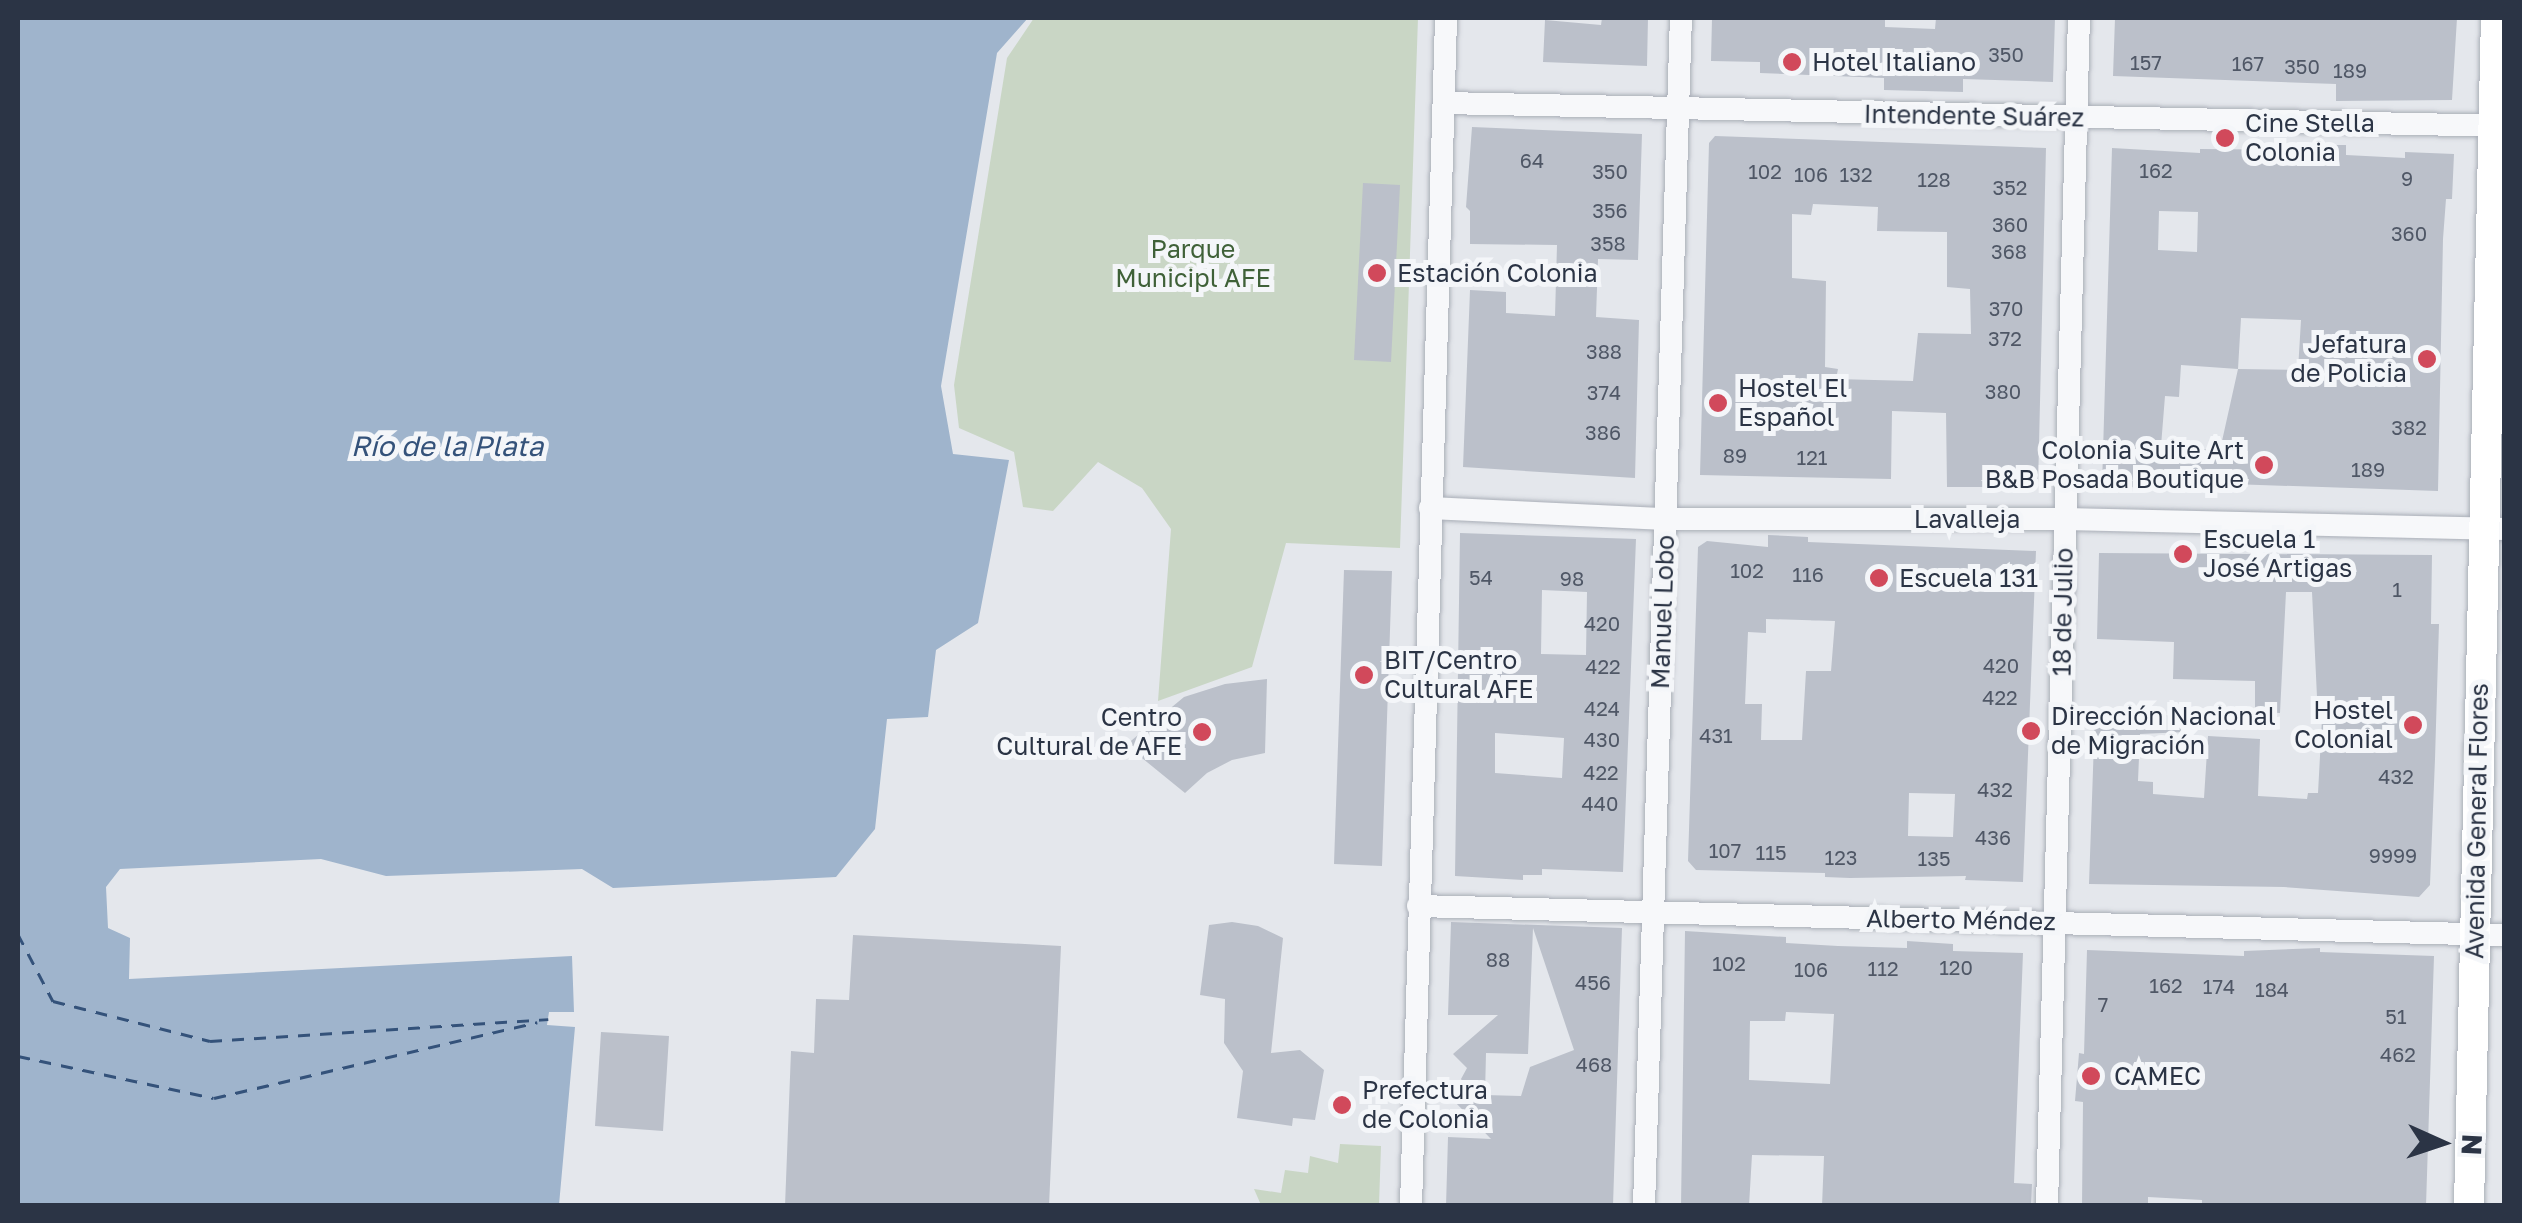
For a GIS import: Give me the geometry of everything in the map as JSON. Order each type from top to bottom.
[{"type":"street","points":[[1411,1206],[1446,18]]},
{"type":"street","name":"Manuel Lobo","points":[[1644,1206],[1681,18]]},
{"type":"street","name":"18 de Julio","points":[[2047,1206],[2078,18]]},
{"type":"street","name":"Avenida General Flores","points":[[2469,1206],[2489,935],[2499,126],[2496,18]]},
{"type":"street","name":"Intendente Suárez","points":[[1444,103],[2499,126]]},
{"type":"street","name":"Lavalleja","points":[[1430,508],[1666,519],[2065,518],[2494,528]]},
{"type":"street","name":"Alberto Méndez","points":[[1418,906],[2489,935]]},
{"type":"green space","name":"Parque Municipl AFE","points":[[1034,18],[1418,18],[1400,548],[1286,543],[1252,667],[1158,701],[1171,529],[1142,488],[1098,462],[1053,511],[1023,507],[1014,452],[959,428],[954,385],[1007,58]]},
{"type":"green space","points":[[1340,1144],[1381,1146],[1379,1205],[1261,1205],[1254,1189],[1281,1193],[1285,1170],[1308,1173],[1310,1156],[1338,1163]]},
{"type":"water","name":"Río de la Plata","points":[[18,18],[1028,18],[997,53],[941,386],[953,454],[1009,460],[978,623],[936,650],[928,717],[887,719],[875,829],[836,877],[613,888],[582,869],[386,876],[321,859],[120,869],[106,887],[108,928],[130,938],[129,979],[572,956],[574,1012],[549,1012],[547,1025],[575,1027],[559,1205],[18,1205]]},
{"type":"building","points":[[1602,18],[1648,18],[1647,66],[1543,62],[1545,20],[1601,25]]},
{"type":"building","points":[[1712,18],[1885,18],[1885,27],[1935,29],[1936,18],[2055,18],[2053,82],[1963,79],[1963,92],[1884,90],[1884,78],[1760,73],[1760,62],[1711,61]]},
{"type":"building","points":[[2115,18],[2457,18],[2452,100],[2336,101],[2336,84],[2113,76]]},
{"type":"building","points":[[1472,127],[1642,134],[1638,260],[1598,259],[1596,317],[1639,320],[1635,478],[1463,467],[1470,290],[1506,292],[1506,313],[1555,316],[1557,245],[1470,244],[1470,211],[1466,207]]},
{"type":"building","points":[[1715,136],[2046,148],[2038,487],[1947,487],[1946,413],[1892,411],[1891,479],[1700,475],[1709,143]],"holes":[[[1813,204],[1878,207],[1877,231],[1947,232],[1947,287],[1970,289],[1971,334],[1918,333],[1913,381],[1836,379],[1838,369],[1825,367],[1826,281],[1792,278],[1792,214],[1811,215]]]},
{"type":"building","points":[[2321,145],[2346,145],[2346,155],[2405,158],[2405,152],[2454,154],[2452,199],[2446,199],[2443,239],[2438,491],[2174,482],[2174,489],[2102,486],[2112,148],[2200,153],[2200,149],[2321,150]],"holes":[[[2159,211],[2198,212],[2197,252],[2158,250]],[[2241,318],[2301,320],[2298,370],[2238,369]],[[2181,365],[2238,369],[2220,450],[2161,446],[2165,396],[2179,397]]]},
{"type":"building","name":"Estación Colonia","points":[[1363,183],[1400,185],[1391,362],[1354,360]]},
{"type":"building","points":[[1460,533],[1636,539],[1623,872],[1542,869],[1542,875],[1523,875],[1523,880],[1455,876]],"holes":[[[1542,590],[1587,592],[1586,655],[1541,654]],[[1495,733],[1564,738],[1562,778],[1495,773]]]},
{"type":"building","points":[[1768,535],[1808,537],[1808,542],[2036,551],[2023,882],[1965,880],[1966,876],[1850,878],[1825,877],[1825,873],[1696,870],[1688,861],[1698,547],[1707,541],[1768,547]],"holes":[[[1766,619],[1835,621],[1831,671],[1806,671],[1802,740],[1761,740],[1762,704],[1745,704],[1748,632],[1766,633]],[[1909,793],[1955,794],[1953,837],[1908,836]]]},
{"type":"building","points":[[2099,553],[2432,555],[2431,624],[2439,624],[2435,759],[2430,885],[2419,897],[2284,887],[2089,884],[2095,713],[2186,716],[2186,732],[2140,734],[2138,781],[2153,782],[2153,794],[2204,798],[2208,736],[2260,739],[2258,796],[2307,799],[2308,793],[2318,793],[2322,719],[2318,718],[2312,592],[2286,592],[2280,713],[2255,712],[2255,681],[2173,679],[2174,642],[2097,639]]},
{"type":"building","name":"BIT/Centro Cultural AFE","points":[[1344,570],[1392,571],[1382,866],[1334,864]]},
{"type":"building","name":"Centro Cultural de AFE","points":[[1267,679],[1265,753],[1232,760],[1207,773],[1185,793],[1126,745],[1184,697],[1225,684]]},
{"type":"building","points":[[1232,922],[1258,926],[1283,938],[1271,1053],[1300,1050],[1324,1070],[1315,1120],[1293,1118],[1292,1126],[1237,1118],[1243,1071],[1224,1043],[1225,999],[1200,995],[1209,925]]},
{"type":"building","points":[[1451,922],[1622,928],[1613,1206],[1446,1206],[1448,1137],[1491,1139],[1454,1101],[1468,1090],[1461,1079],[1467,1068],[1453,1054],[1498,1015],[1448,1015]],"holes":[[[1533,928],[1574,1050],[1530,1067],[1521,1096],[1485,1095],[1486,1053],[1528,1054]]]},
{"type":"building","points":[[1685,931],[1786,937],[1786,943],[1907,948],[1907,941],[1953,944],[1953,951],[2023,953],[2014,1183],[2032,1184],[2031,1206],[1822,1206],[1824,1156],[1752,1155],[1749,1206],[1681,1206]],"holes":[[[1786,1012],[1834,1014],[1830,1084],[1749,1080],[1750,1021],[1785,1021]]]},
{"type":"building","points":[[853,935],[1061,946],[1049,1206],[785,1206],[791,1051],[814,1053],[816,999],[849,1000]]},
{"type":"building","points":[[2320,948],[2320,952],[2434,956],[2426,1206],[2202,1206],[2202,1200],[2148,1197],[2148,1206],[2082,1206],[2083,1102],[2075,1101],[2079,1053],[2084,1054],[2087,950],[2244,956],[2244,951]]},
{"type":"building","points":[[601,1032],[669,1036],[663,1131],[595,1126]]},
{"type":"ferry route","points":[[18,934],[53,1001],[210,1041],[548,1019]]},
{"type":"ferry route","points":[[18,1056],[214,1098],[537,1022]]},
{"type":"place","name":"Hotel Italiano","points":[[1792,62]]},
{"type":"place","name":"Cine Stella Colonia","points":[[2225,138]]},
{"type":"place","name":"Estación Colonia","points":[[1377,273]]},
{"type":"place","name":"Jefatura de Policia","points":[[2427,359]]},
{"type":"place","name":"Hostel El Español","points":[[1718,403]]},
{"type":"place","name":"Colonia Suite Art B&B Posada Boutique","points":[[2264,465]]},
{"type":"place","name":"Escuela 1 José Artigas","points":[[2183,554]]},
{"type":"place","name":"Escuela 131","points":[[1879,578]]},
{"type":"place","name":"BIT/Centro Cultural AFE","points":[[1364,675]]},
{"type":"place","name":"Hostel Colonial","points":[[2413,725]]},
{"type":"place","name":"Dirección Nacional de Migración","points":[[2031,731]]},
{"type":"place","name":"Centro Cultural de AFE","points":[[1202,732]]},
{"type":"place","name":"CAMEC","points":[[2091,1076]]},
{"type":"place","name":"Prefectura de Colonia","points":[[1342,1105]]}]
